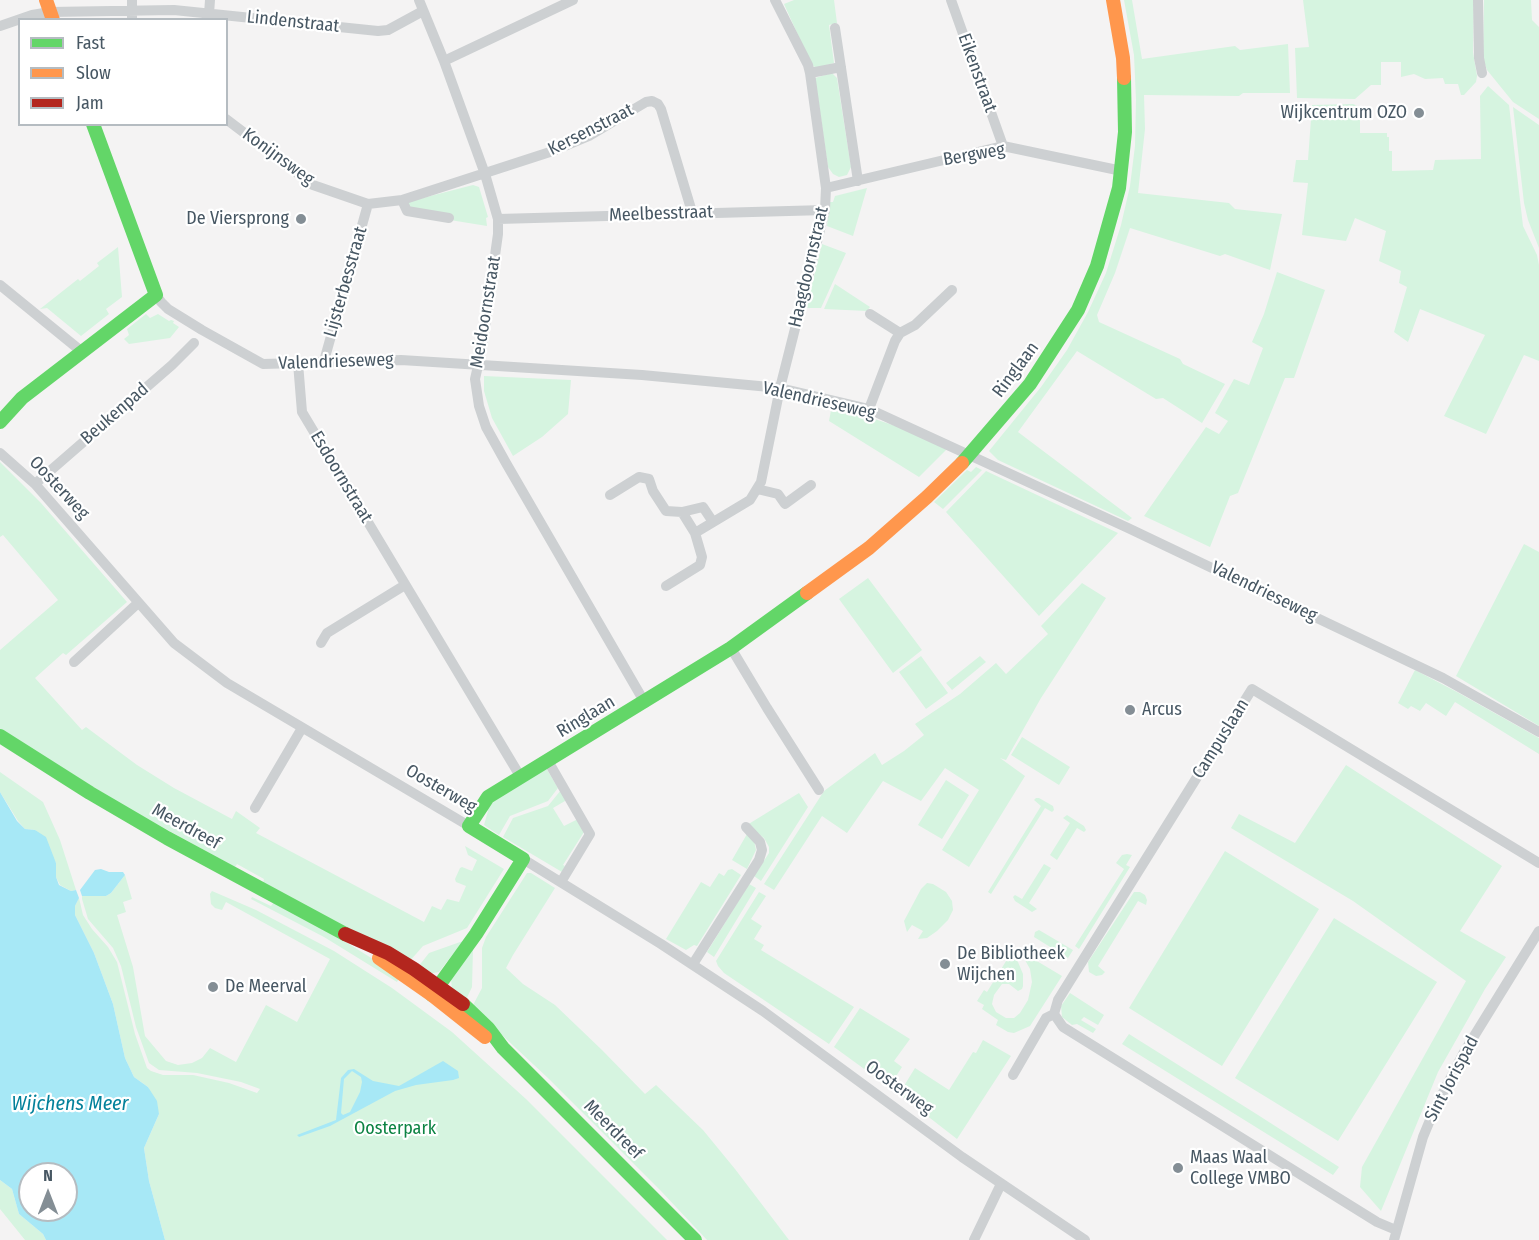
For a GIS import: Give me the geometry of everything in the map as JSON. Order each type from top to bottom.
[{"type":"street","points":[[209,14],[210,0]]},
{"type":"street","name":"Meidoornstraat","points":[[418,0],[444,61],[485,174],[498,219],[498,234],[482,348],[474,380],[479,406],[486,427],[645,703]]},
{"type":"street","points":[[444,61],[573,0]]},
{"type":"street","name":"Haagdoornstraat","points":[[757,489],[825,210],[826,188],[808,65],[775,0]]},
{"type":"street","name":"Eikenstraat","points":[[951,0],[1003,146]]},
{"type":"street","name":"Ringlaan","points":[[469,826],[488,797],[645,703],[731,648],[869,548],[927,498],[971,454],[1030,384],[1078,310],[1104,245],[1122,171],[1125,87],[1123,58],[1113,0]]},
{"type":"street","points":[[1478,0],[1479,58],[1482,73]]},
{"type":"street","name":"Lindenstraat","points":[[23,18],[50,10],[174,10],[378,31],[388,30],[423,11]]},
{"type":"street","name":"Lindenstraat","points":[[0,26],[18,20]]},
{"type":"street","points":[[835,28],[858,181]]},
{"type":"street","points":[[810,73],[841,67]]},
{"type":"street","name":"Kersenstraat","points":[[485,174],[571,144],[589,136],[646,102],[652,101],[661,109],[692,212]]},
{"type":"street","name":"Konijnsweg","points":[[228,121],[313,185],[368,204],[402,200],[485,174]]},
{"type":"street","points":[[0,422],[22,398],[156,295],[94,126]]},
{"type":"street","name":"Bergweg","points":[[826,188],[1003,146],[1122,171]]},
{"type":"street","points":[[402,200],[407,211],[449,218]]},
{"type":"street","name":"Lijsterbesstraat","points":[[324,361],[368,204]]},
{"type":"street","name":"Meelbesstraat","points":[[498,219],[825,210]]},
{"type":"street","points":[[0,285],[81,351]]},
{"type":"street","points":[[869,409],[900,333],[915,325],[951,290]]},
{"type":"street","name":"Valendrieseweg","points":[[156,295],[160,303],[168,309],[263,364],[401,360],[642,375],[780,388],[869,409],[971,454],[1443,678],[1539,732]]},
{"type":"street","points":[[870,314],[900,333]]},
{"type":"street","name":"Beukenpad","points":[[35,484],[172,365],[194,343]]},
{"type":"street","name":"Esdoornstraat","points":[[298,363],[302,412],[520,776]]},
{"type":"street","name":"Oosterweg","points":[[0,453],[35,484],[174,643],[227,683],[469,826],[693,964],[763,1011],[1001,1184],[1085,1240]]},
{"type":"street","points":[[610,495],[639,477],[649,479],[653,491],[666,511],[682,512],[703,507],[713,522]]},
{"type":"street","points":[[695,533],[750,500],[757,489],[778,494],[785,504],[811,485]]},
{"type":"street","points":[[666,586],[699,565],[702,557],[695,533],[682,512]]},
{"type":"street","points":[[321,643],[327,633],[405,585]]},
{"type":"street","points":[[74,662],[138,603]]},
{"type":"street","points":[[731,648],[819,790]]},
{"type":"street","name":"Campuslaan","points":[[1013,1075],[1046,1018],[1054,1014],[1058,1000],[1252,689],[1539,863]]},
{"type":"street","points":[[255,808],[302,728]]},
{"type":"street","name":"Meerdreef","points":[[0,736],[166,838],[359,941],[394,956],[435,991],[465,1006],[488,1028],[503,1048],[695,1240]]},
{"type":"street","points":[[548,761],[590,834],[561,882]]},
{"type":"street","points":[[693,964],[759,860],[762,850],[760,842],[746,827]]},
{"type":"street","points":[[435,991],[476,934],[522,859]]},
{"type":"street","name":"Sint Jorispad","points":[[1395,1235],[1423,1137],[1435,1108],[1464,1054],[1539,931]]},
{"type":"street","points":[[1054,1014],[1063,1027],[1338,1197],[1395,1235]]},
{"type":"street","points":[[974,1240],[1001,1184]]},
{"type":"green space","points":[[794,0],[834,0],[837,23],[829,25],[834,63],[816,68],[811,64],[784,4]]},
{"type":"green space","points":[[1124,0],[1132,0],[1142,59],[1235,46],[1240,50],[1288,44],[1290,93],[1243,93],[1239,96],[1144,95],[1145,129],[1138,193],[1229,203],[1235,209],[1282,214],[1270,270],[1225,254],[1220,256],[1130,228],[1115,273],[1097,315],[1099,322],[1180,359],[1183,364],[1225,384],[1202,423],[1163,398],[1156,399],[1077,351],[1018,432],[1132,518],[1128,521],[998,460],[989,451],[1041,387],[1067,350],[1106,273],[1121,225],[1130,186],[1135,146],[1136,100],[1134,55]]},
{"type":"green space","points":[[1303,0],[1474,0],[1473,52],[1476,82],[1464,95],[1461,95],[1458,84],[1445,84],[1443,78],[1425,79],[1414,74],[1401,77],[1401,62],[1381,62],[1381,85],[1371,85],[1355,99],[1297,98],[1295,48],[1309,47]]},
{"type":"green space","points":[[1484,0],[1531,0],[1532,20],[1539,27],[1539,119],[1513,102],[1487,70],[1483,59]]},
{"type":"green space","points":[[832,73],[837,78],[851,167],[847,175],[839,177],[833,174],[828,167],[815,78]]},
{"type":"green space","points":[[1488,86],[1509,105],[1523,226],[1537,255],[1539,265],[1539,361],[1524,355],[1486,434],[1444,416],[1485,335],[1420,309],[1408,342],[1394,332],[1407,287],[1399,283],[1401,271],[1379,261],[1386,231],[1355,218],[1346,241],[1302,235],[1308,183],[1293,182],[1296,160],[1308,160],[1312,105],[1353,104],[1360,107],[1360,133],[1387,133],[1389,137],[1392,171],[1433,170],[1435,160],[1481,159],[1480,96]]},
{"type":"green space","points":[[1513,107],[1539,125],[1539,248],[1524,203]]},
{"type":"green space","points":[[473,185],[479,187],[488,217],[486,218],[487,226],[450,220],[410,207],[407,202]]},
{"type":"green space","points":[[867,188],[853,236],[827,226],[830,202],[833,202],[835,196]]},
{"type":"green space","points":[[822,244],[846,253],[821,308],[806,308]]},
{"type":"green space","points":[[118,247],[122,297],[106,309],[109,314],[81,336],[47,308],[40,309],[78,279],[80,281],[99,266],[97,263]]},
{"type":"green space","points":[[1277,272],[1325,290],[1294,378],[1285,378],[1238,493],[1230,496],[1210,547],[1144,516],[1206,427],[1219,434],[1228,421],[1215,413],[1234,379],[1249,385],[1263,348],[1252,342],[1264,314]]},
{"type":"green space","points":[[835,284],[870,307],[867,311],[824,309]]},
{"type":"green space","points":[[146,314],[150,318],[158,314],[169,321],[174,321],[173,323],[179,327],[170,338],[129,344],[124,339],[129,335],[127,329]]},
{"type":"green space","points":[[484,376],[571,380],[568,414],[542,437],[513,456],[492,418],[484,391]]},
{"type":"green space","points":[[832,405],[908,430],[947,449],[919,477],[829,421]]},
{"type":"green space","points":[[0,462],[41,503],[127,602],[66,655],[63,653],[35,678],[82,730],[86,727],[137,765],[174,788],[232,819],[236,811],[260,828],[256,833],[424,922],[432,906],[441,910],[447,899],[459,902],[466,886],[456,882],[455,879],[462,867],[472,871],[477,860],[468,855],[465,846],[504,869],[467,928],[423,946],[409,962],[263,883],[264,879],[237,864],[235,867],[124,806],[0,729],[0,650],[58,600],[3,535],[0,537]]},
{"type":"green space","points":[[976,467],[982,470],[943,509],[934,502],[967,470],[971,472]]},
{"type":"green space","points":[[986,471],[1118,533],[1039,616],[946,512]]},
{"type":"green space","points":[[1524,544],[1539,552],[1539,726],[1456,676]]},
{"type":"green space","points":[[868,578],[922,650],[893,673],[839,599]]},
{"type":"green space","points":[[1082,583],[1106,598],[1041,698],[1006,760],[1000,758],[1025,776],[969,867],[942,850],[979,790],[945,768],[921,801],[883,781],[847,833],[822,816],[774,890],[764,884],[824,791],[875,753],[882,765],[904,751],[924,735],[915,724],[960,694],[996,663],[1006,674],[1048,634],[1041,626]]},
{"type":"green space","points":[[921,656],[948,693],[926,709],[899,672]]},
{"type":"green space","points":[[980,656],[986,662],[952,690],[946,683]]},
{"type":"green space","points":[[1415,670],[1539,738],[1539,754],[1455,702],[1446,716],[1426,703],[1420,711],[1411,706],[1408,709],[1398,703]]},
{"type":"green space","points":[[1022,737],[1070,767],[1059,785],[1011,755]]},
{"type":"green space","points":[[1346,765],[1502,866],[1460,931],[1506,957],[1438,1072],[1381,1211],[1360,1187],[1362,1167],[1466,981],[1353,901],[1231,828],[1239,814],[1295,843]]},
{"type":"green space","points":[[546,768],[558,788],[548,801],[510,816],[499,835],[484,825],[489,804]]},
{"type":"green space","points":[[0,772],[43,802],[60,840],[76,890],[71,891],[60,885],[56,877],[56,863],[35,830],[25,829],[18,821],[0,792]]},
{"type":"green space","points":[[946,780],[969,795],[942,839],[918,825]]},
{"type":"green space","points":[[561,790],[566,798],[565,801],[553,808],[564,826],[578,819],[584,832],[563,865],[565,866],[562,872],[503,837],[513,818],[548,806]]},
{"type":"green space","points":[[799,793],[808,807],[761,881],[754,876],[769,853],[769,847],[764,838],[747,825]]},
{"type":"green space","points":[[1036,798],[1053,806],[1054,810],[1052,812],[1045,808],[991,894],[988,892],[1041,806],[1034,800]]},
{"type":"green space","points":[[1067,815],[1084,826],[1086,830],[1084,832],[1077,828],[1057,860],[1050,855],[1070,823],[1063,818]]},
{"type":"green space","points":[[747,834],[754,840],[756,850],[747,869],[732,860]]},
{"type":"green space","points":[[1225,851],[1319,909],[1222,1066],[1129,1008]]},
{"type":"green space","points":[[1122,855],[1132,855],[1126,865],[1130,867],[1079,949],[1075,946],[1124,869],[1116,863]]},
{"type":"green space","points":[[1044,864],[1051,868],[1029,903],[1037,909],[1032,912],[1015,901],[1013,897],[1015,895],[1022,899]]},
{"type":"green space","points":[[732,869],[741,875],[697,946],[694,945],[686,950],[666,939],[701,882],[710,887],[719,873],[724,876],[728,870]]},
{"type":"green space","points":[[527,873],[531,873],[555,888],[506,968],[523,984],[555,1005],[645,1094],[656,1085],[703,1130],[789,1240],[707,1240],[549,1079],[472,1007],[482,988],[482,948],[486,937]]},
{"type":"green space","name":"Oosterpark","points":[[125,875],[132,899],[123,902],[126,912],[117,915],[133,967],[145,1036],[166,1061],[178,1065],[192,1063],[202,1058],[210,1048],[236,1062],[266,1005],[297,1022],[330,959],[226,902],[222,910],[215,908],[211,904],[212,891],[256,910],[334,951],[392,988],[452,1032],[526,1099],[667,1240],[165,1240],[149,1181],[144,1148],[159,1114],[148,1087],[134,1077],[125,1058],[113,1004],[94,953],[75,915],[75,906],[79,898],[83,915],[117,962],[135,1034],[147,1068],[163,1075],[193,1075],[229,1083],[257,1093],[260,1089],[241,1082],[197,1073],[159,1070],[149,1063],[136,1027],[121,966],[113,948],[88,919],[82,899],[82,896],[106,896]]},
{"type":"green space","points":[[927,883],[946,892],[952,901],[953,910],[948,920],[937,931],[927,938],[918,939],[923,931],[912,925],[907,932],[904,921],[921,889]]},
{"type":"green space","points":[[749,884],[756,888],[714,957],[707,952]]},
{"type":"green space","points":[[759,892],[766,896],[751,919],[762,926],[754,939],[764,945],[761,950],[854,1007],[829,1044],[724,973],[718,966],[716,961]]},
{"type":"green space","points":[[1134,892],[1145,895],[1146,905],[1138,901],[1098,966],[1105,972],[1096,976],[1089,972],[1088,962]]},
{"type":"green space","points":[[252,897],[271,906],[274,902],[333,934],[400,976],[397,982],[324,937],[251,899]]},
{"type":"green space","points":[[1334,918],[1437,982],[1338,1141],[1235,1078]]},
{"type":"green space","points":[[1039,930],[1073,950],[1068,958],[1034,937],[1035,932]]},
{"type":"green space","points":[[463,941],[439,972],[428,974],[418,967],[429,953]]},
{"type":"green space","points":[[473,949],[472,987],[465,1002],[452,991],[451,978]]},
{"type":"green space","points":[[1020,951],[1062,976],[1030,1026],[1014,1033],[996,1025],[998,1020],[982,1009],[984,1005],[977,1001],[984,990],[987,992],[1011,953],[1023,974],[1022,989],[1018,991],[1009,984],[1002,984],[994,995],[992,1004],[996,1012],[1006,1018],[1014,1018],[1020,1013],[1028,1000],[1032,982],[1030,969]]},
{"type":"green space","points":[[1070,993],[1104,1015],[1098,1025],[1084,1017],[1081,1020],[1096,1029],[1093,1033],[1077,1024],[1072,1025],[1062,1017],[1061,1006]]},
{"type":"green space","points":[[860,1008],[910,1039],[894,1061],[902,1067],[889,1087],[834,1047]]},
{"type":"green space","points":[[1129,1034],[1339,1167],[1333,1175],[1122,1044]]},
{"type":"green space","points":[[983,1040],[1011,1056],[957,1139],[899,1094],[915,1068],[949,1090]]},
{"type":"green space","points":[[0,1180],[12,1189],[18,1210],[18,1222],[29,1222],[43,1234],[46,1240],[25,1240],[0,1209]]},
{"type":"water","name":"Wijchens Meer","points":[[0,792],[17,821],[25,829],[35,830],[46,837],[56,863],[56,877],[59,885],[71,891],[76,890],[79,898],[75,906],[75,915],[94,953],[113,1004],[125,1058],[134,1077],[148,1087],[157,1101],[159,1114],[144,1148],[149,1181],[165,1240],[46,1240],[43,1234],[29,1222],[78,1222],[78,1162],[18,1162],[18,1210],[12,1189],[0,1180]]},
{"type":"water","points":[[101,869],[109,872],[123,872],[125,875],[106,896],[82,896],[80,890],[95,870]]},
{"type":"water","points":[[443,1061],[458,1071],[459,1078],[395,1091],[330,1126],[299,1137],[297,1135],[336,1120],[341,1078],[348,1070],[354,1069],[373,1081],[399,1086]],"holes":[[[352,1071],[361,1077],[360,1092],[350,1112],[343,1115],[341,1113],[344,1079]]]},
{"type":"traffic: fast","points":[[962,463],[1030,384],[1078,310],[1097,266],[1119,188],[1125,132],[1124,78]]},
{"type":"traffic: fast","points":[[0,422],[22,398],[156,295],[94,126]]},
{"type":"traffic: fast","points":[[432,995],[476,934],[523,859],[469,826],[488,797],[731,648],[807,593]]},
{"type":"traffic: fast","points":[[0,736],[167,838],[345,934]]},
{"type":"traffic: fast","points":[[463,1004],[488,1028],[503,1048],[695,1240]]},
{"type":"traffic: slow","points":[[46,0],[52,18]]},
{"type":"traffic: slow","points":[[1113,0],[1123,58],[1124,78]]},
{"type":"traffic: slow","points":[[807,593],[869,548],[962,463]]},
{"type":"traffic: slow","points":[[379,958],[432,995],[485,1037]]},
{"type":"traffic: jam","points":[[345,934],[388,953],[463,1004]]},
{"type":"place","name":"Wijkcentrum OZO","points":[[1419,113]]},
{"type":"place","name":"De Viersprong","points":[[301,219]]},
{"type":"place","name":"Arcus","points":[[1130,710]]},
{"type":"place","name":"De Bibliotheek Wijchen","points":[[945,964]]},
{"type":"place","name":"De Meerval","points":[[213,987]]},
{"type":"place","name":"Maas Waal College VMBO","points":[[1178,1168]]}]
